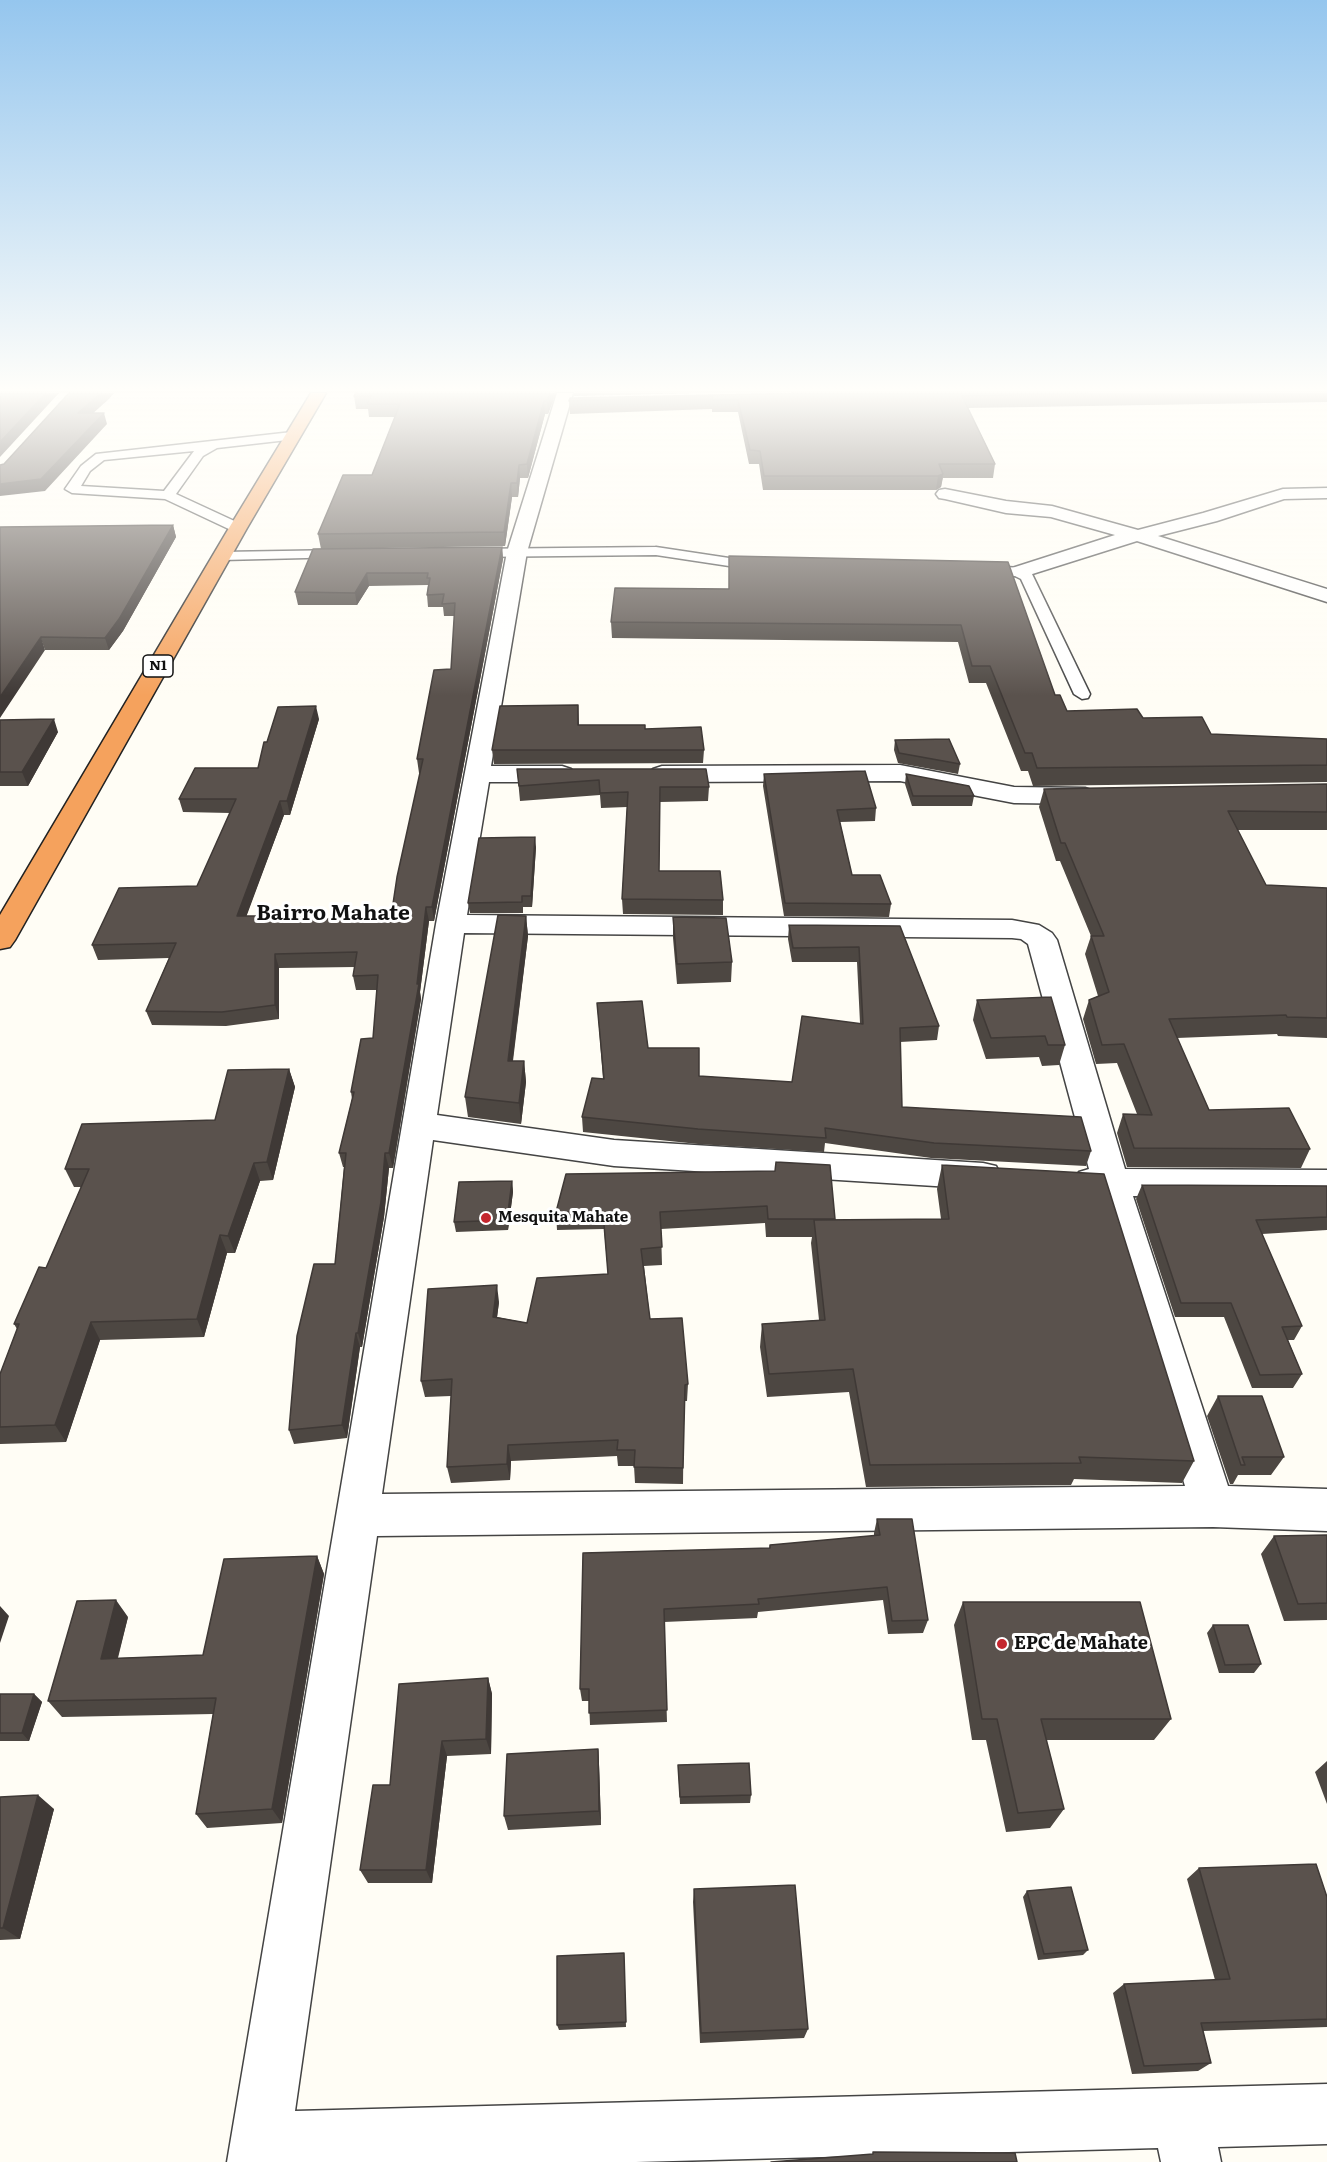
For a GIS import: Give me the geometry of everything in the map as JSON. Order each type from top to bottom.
[{"type":"highway","name":"N1","points":[[0,940],[258,494]]},
{"type":"street","points":[[536,494],[517,552],[418,1125],[259,2152],[1186,2140],[1327,2114]]},
{"type":"street","points":[[945,494],[1006,507],[1052,512],[1139,536],[1327,596]]},
{"type":"street","points":[[1019,572],[1107,543],[1283,495],[1307,494]]},
{"type":"street","points":[[642,774],[900,773],[1014,795],[1108,796]]},
{"type":"street","points":[[478,774],[584,774]]},
{"type":"street","points":[[452,924],[988,928],[1029,931],[1042,939],[1111,1183],[1213,1506]]},
{"type":"street","points":[[418,1125],[614,1153],[1019,1178]]},
{"type":"street","points":[[1065,1180],[1111,1183],[1327,1184]]},
{"type":"street","points":[[358,1515],[1213,1506],[1327,1509]]},
{"type":"lane","points":[[150,494],[168,495],[238,528]]},
{"type":"lane","points":[[458,553],[656,551],[729,562],[775,563]]},
{"type":"lane","points":[[222,556],[363,554]]},
{"type":"lane","points":[[983,569],[1019,572],[1027,577],[1082,694]]},
{"type":"building","points":[[335,494],[509,494],[504,532],[318,534]]},
{"type":"building","points":[[173,525],[119,619],[105,638],[41,637],[0,697],[0,527]]},
{"type":"building","points":[[502,547],[432,907],[426,907],[417,984],[419,984],[389,1153],[385,1153],[381,1202],[358,1333],[356,1333],[342,1425],[289,1430],[297,1336],[314,1264],[335,1264],[346,1153],[339,1153],[354,1092],[351,1092],[361,1039],[373,1038],[378,975],[353,976],[357,952],[275,954],[275,1005],[222,1012],[146,1011],[176,943],[92,945],[119,888],[197,886],[236,799],[179,799],[195,768],[258,768],[264,742],[267,742],[278,707],[316,706],[287,801],[280,801],[237,916],[318,916],[317,919],[391,917],[397,877],[423,759],[417,759],[434,670],[451,669],[455,603],[442,604],[444,594],[427,595],[430,578],[427,578],[428,573],[367,573],[355,593],[295,592],[313,549]]},
{"type":"building","points":[[729,556],[1008,562],[1055,695],[1060,695],[1067,711],[1137,709],[1143,718],[1202,717],[1211,734],[1327,739],[1327,765],[1037,768],[1032,753],[1025,753],[990,666],[972,666],[961,625],[611,622],[615,588],[729,589]]},
{"type":"building","points":[[578,705],[578,725],[645,725],[645,729],[701,727],[704,750],[492,750],[500,706]]},
{"type":"building","points":[[54,719],[22,772],[0,772],[0,720]]},
{"type":"building","points":[[949,739],[960,764],[899,753],[895,740]]},
{"type":"building","points":[[517,769],[706,769],[709,787],[660,787],[659,871],[720,871],[723,900],[622,899],[628,792],[600,793],[599,780],[519,786]]},
{"type":"building","points":[[865,771],[876,808],[837,810],[852,875],[880,875],[891,904],[785,903],[764,774]]},
{"type":"building","points":[[906,774],[969,786],[974,796],[913,796]]},
{"type":"building","points":[[1327,784],[1327,812],[1228,811],[1266,885],[1327,888],[1327,1018],[1287,1017],[1286,1015],[1169,1019],[1209,1110],[1289,1108],[1310,1149],[1134,1148],[1123,1114],[1152,1115],[1124,1044],[1102,1045],[1089,1000],[1109,992],[1091,936],[1104,936],[1065,843],[1061,843],[1044,789]]},
{"type":"building","points":[[535,837],[531,896],[522,896],[522,902],[468,903],[479,838]]},
{"type":"building","points":[[498,915],[526,916],[508,1061],[524,1061],[519,1103],[465,1097]]},
{"type":"building","points":[[673,917],[726,918],[732,962],[677,964]]},
{"type":"building","points":[[789,925],[900,926],[939,1026],[900,1028],[902,1107],[1081,1117],[1091,1151],[934,1143],[825,1128],[826,1138],[698,1129],[582,1117],[592,1078],[604,1079],[597,1003],[642,1001],[648,1048],[699,1048],[699,1076],[792,1082],[802,1016],[863,1024],[859,947],[793,948]]},
{"type":"building","points":[[1051,997],[1065,1045],[1048,1045],[1045,1036],[991,1038],[977,1000]]},
{"type":"building","points":[[289,1069],[267,1162],[254,1163],[228,1236],[220,1235],[197,1319],[91,1322],[55,1425],[0,1427],[0,1374],[19,1324],[14,1324],[39,1267],[46,1268],[89,1169],[65,1169],[82,1124],[215,1120],[228,1070]]},
{"type":"building","points":[[776,1162],[830,1165],[835,1219],[768,1219],[767,1206],[660,1212],[662,1247],[641,1249],[650,1319],[682,1318],[688,1384],[685,1385],[683,1468],[634,1467],[635,1450],[617,1450],[618,1440],[508,1445],[507,1464],[447,1467],[452,1379],[421,1381],[428,1289],[497,1285],[493,1317],[527,1323],[537,1278],[608,1274],[603,1212],[556,1212],[566,1174],[775,1171]]},
{"type":"building","points":[[942,1165],[1104,1174],[1194,1461],[1079,1457],[1081,1463],[870,1465],[853,1369],[769,1374],[762,1324],[825,1320],[814,1220],[949,1219]]},
{"type":"building","points":[[512,1181],[507,1220],[454,1222],[459,1182]]},
{"type":"building","points":[[1142,1185],[1327,1186],[1327,1217],[1256,1220],[1302,1326],[1282,1327],[1302,1374],[1260,1375],[1231,1303],[1181,1303]]},
{"type":"building","points":[[1218,1396],[1262,1396],[1284,1457],[1242,1457],[1245,1465],[1241,1465]]},
{"type":"building","points":[[877,1519],[912,1519],[928,1620],[892,1621],[887,1587],[758,1599],[759,1604],[664,1609],[667,1710],[589,1713],[589,1689],[580,1689],[583,1553],[770,1548],[770,1545],[880,1535]]},
{"type":"building","points":[[1327,1535],[1327,1603],[1298,1604],[1274,1536]]},
{"type":"building","points":[[317,1556],[272,1809],[196,1814],[216,1698],[48,1701],[77,1601],[116,1600],[101,1659],[203,1655],[224,1559]]},
{"type":"building","points":[[963,1602],[1140,1602],[1171,1719],[1041,1719],[1064,1809],[1018,1813],[997,1719],[982,1719]]},
{"type":"building","points":[[1213,1625],[1248,1625],[1261,1664],[1225,1665]]},
{"type":"building","points":[[488,1678],[486,1739],[442,1741],[426,1870],[360,1870],[373,1785],[390,1785],[399,1684]]},
{"type":"building","points":[[0,1694],[34,1694],[22,1733],[0,1733]]},
{"type":"building","points":[[598,1749],[599,1811],[504,1816],[507,1754]]},
{"type":"building","points":[[749,1763],[751,1795],[680,1797],[678,1765]]},
{"type":"building","points":[[38,1795],[3,1928],[0,1928],[0,1797]]},
{"type":"building","points":[[1316,1864],[1327,1897],[1327,2019],[1201,2023],[1211,2063],[1144,2066],[1124,1984],[1230,1979],[1199,1868]]},
{"type":"building","points":[[795,1885],[808,2029],[701,2033],[694,1889]]},
{"type":"building","points":[[1071,1887],[1088,1950],[1044,1954],[1027,1891]]},
{"type":"building","points":[[624,1953],[626,2022],[557,2025],[557,1956]]},
{"type":"building","points":[[873,2152],[1015,2153],[1017,2162],[771,2162],[873,2154]]},
{"type":"place","name":"Mesquita Mahate","points":[[486,1218]]},
{"type":"place","name":"EPC de Mahate","points":[[1002,1644]]},
{"type":"district","name":"Bairro Mahate","points":[[333,914]]}]
